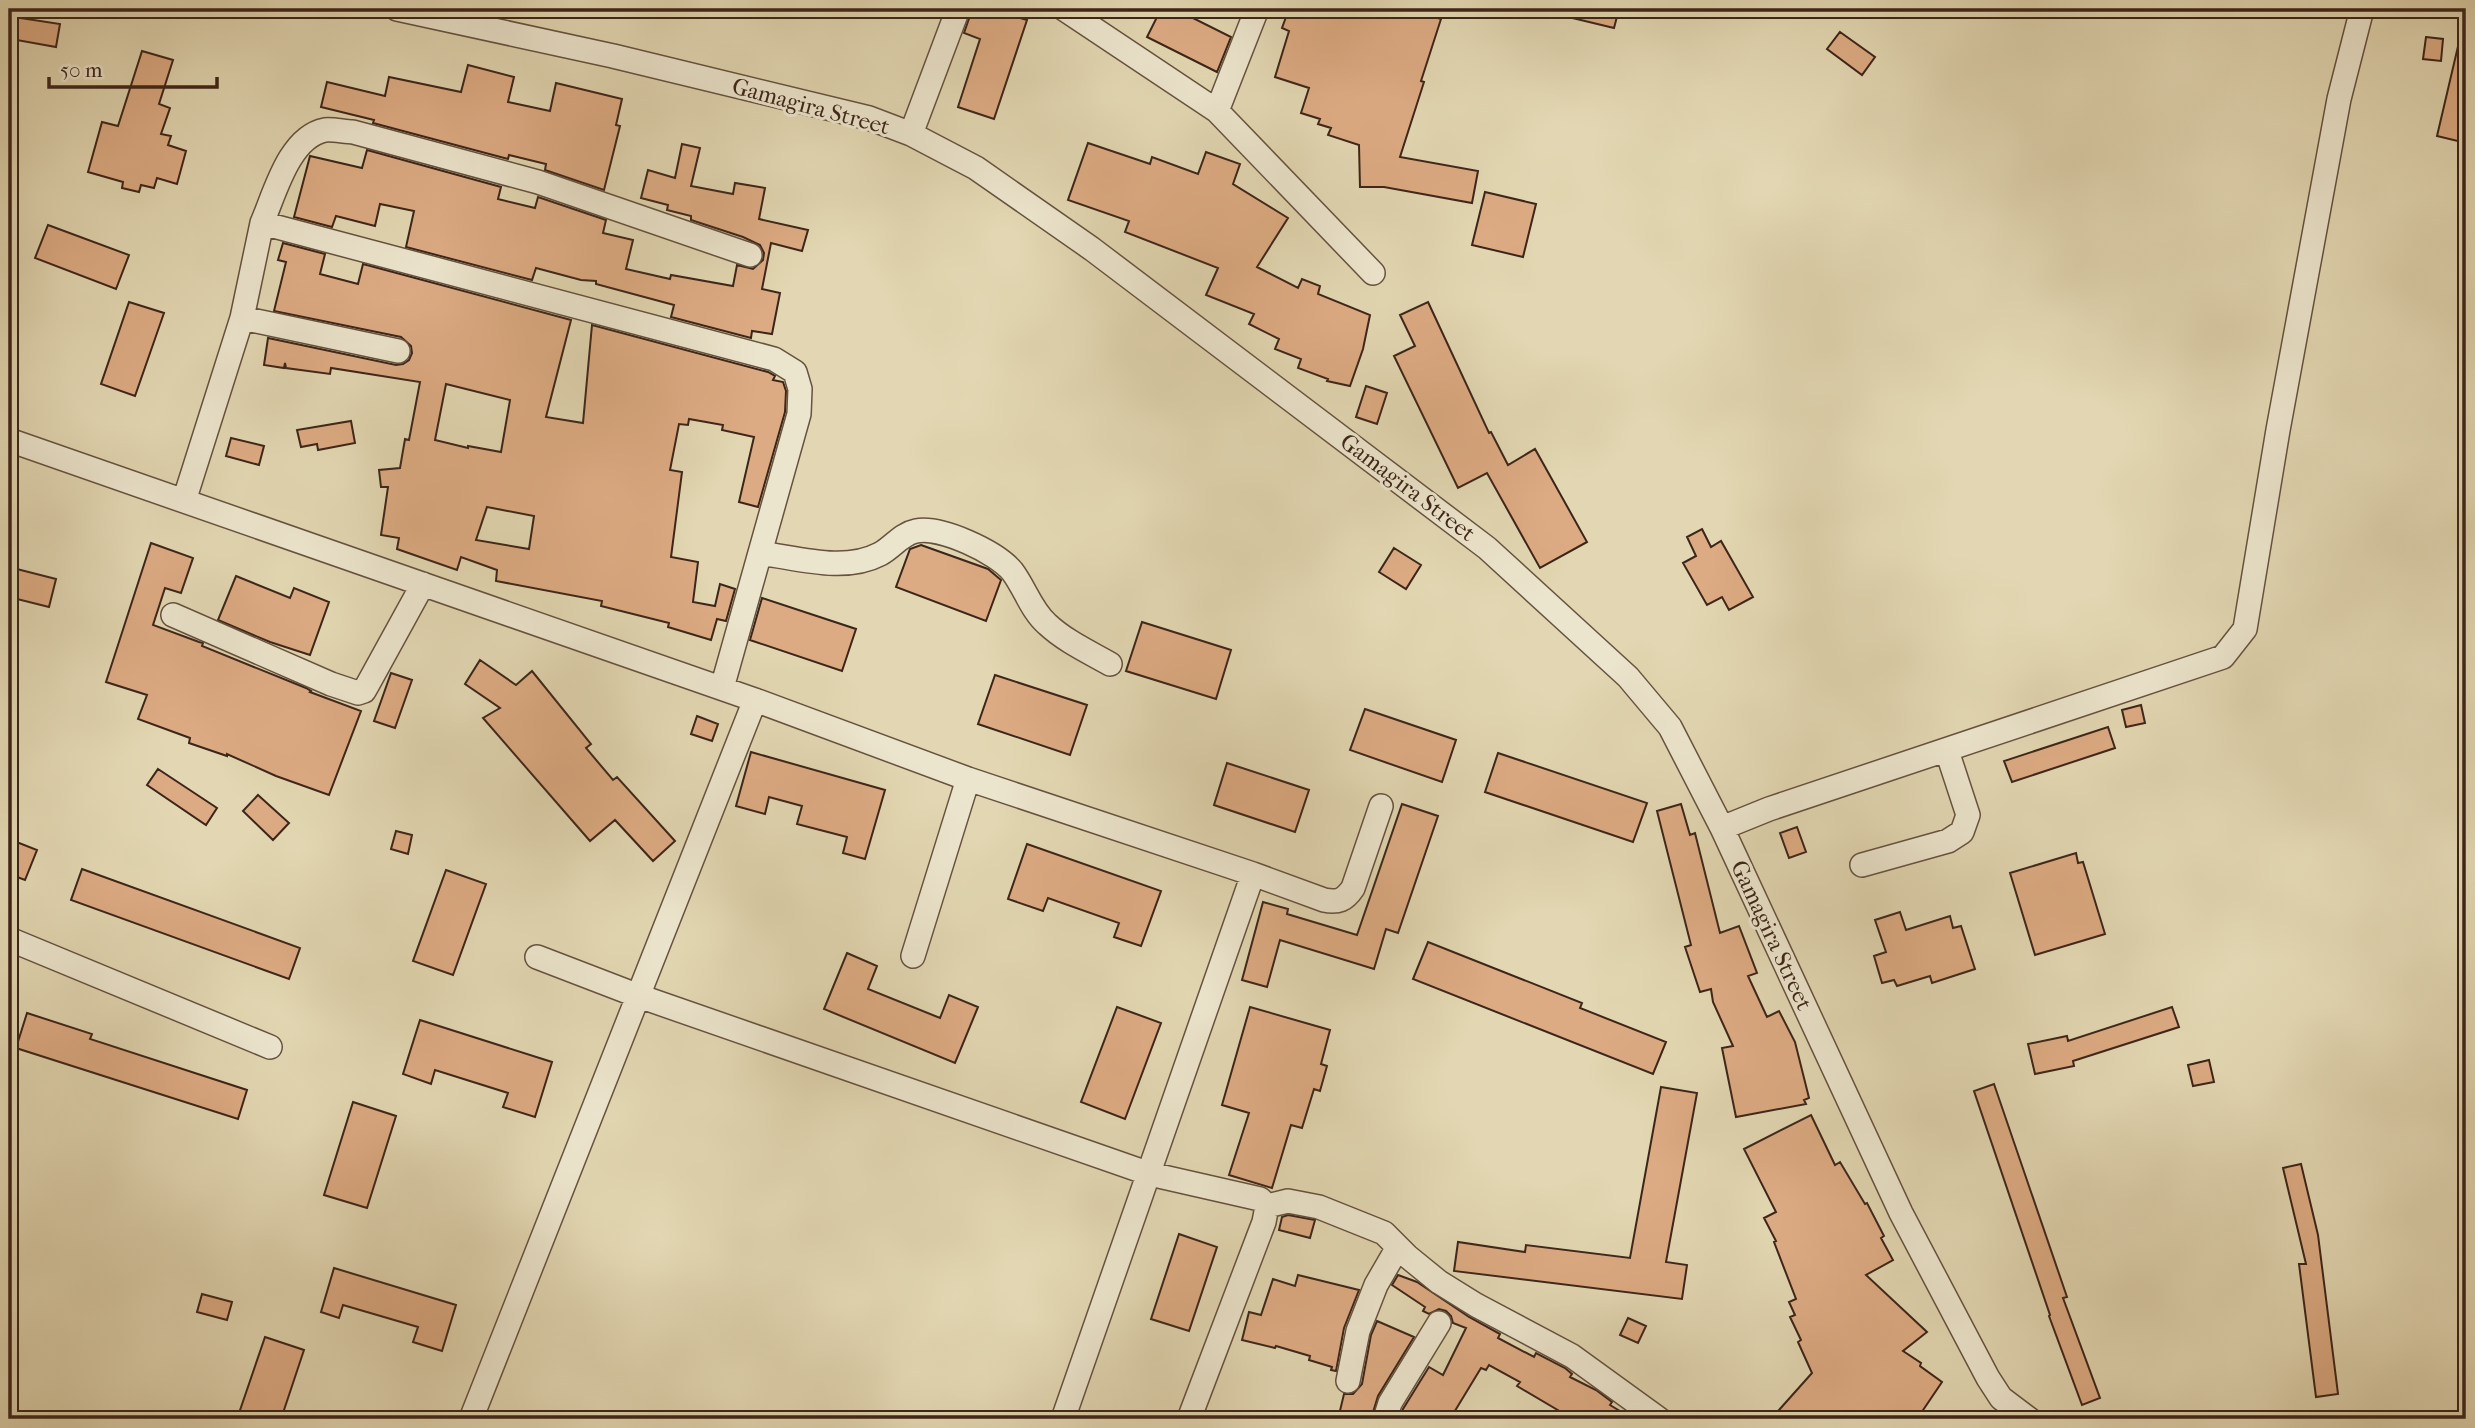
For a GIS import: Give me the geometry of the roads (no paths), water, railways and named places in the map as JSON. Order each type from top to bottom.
[{"type":"street","name":"Gamagira Street","points":[[397,9],[613,56],[869,118],[911,134],[976,167],[1092,249],[1487,548],[1628,677],[1670,727],[1722,828],[1901,1213],[2001,1398],[2029,1419]]},
{"type":"street","points":[[911,134],[958,9]]},
{"type":"street","points":[[1065,9],[1217,111],[1373,273]]},
{"type":"street","points":[[1217,111],[1257,9]]},
{"type":"street","points":[[1722,828],[1769,809],[2223,657],[2245,629],[2278,430],[2339,99],[2362,9]]},
{"type":"street","points":[[184,501],[242,318],[262,223],[292,153],[306,139],[325,130],[353,132],[538,182],[750,255]]},
{"type":"street","points":[[262,223],[774,359],[795,372],[800,389],[799,414],[722,688]]},
{"type":"street","points":[[242,318],[398,351]]},
{"type":"street","points":[[9,440],[722,688],[968,779],[1253,873],[1324,900],[1335,902],[1346,898],[1353,888],[1381,806]]},
{"type":"street","points":[[760,553],[852,564],[881,553],[898,538],[916,531],[960,539],[1000,558],[1046,624],[1110,664]]},
{"type":"street","points":[[173,615],[331,684],[358,693],[364,691],[423,584]]},
{"type":"street","points":[[471,1419],[636,995],[755,700]]},
{"type":"street","points":[[1862,865],[1948,841],[1962,832],[1968,816],[1947,751]]},
{"type":"street","points":[[913,956],[968,779]]},
{"type":"street","points":[[1063,1419],[1253,873]]},
{"type":"street","points":[[9,939],[270,1047]]},
{"type":"street","points":[[537,957],[636,995],[1150,1174],[1260,1199],[1267,1206]]},
{"type":"street","points":[[1267,1206],[1288,1201],[1319,1208],[1384,1233],[1439,1282],[1476,1305],[1572,1356],[1659,1419]]},
{"type":"street","points":[[1188,1419],[1264,1222],[1267,1206]]},
{"type":"street","points":[[1348,1381],[1358,1331],[1376,1285],[1398,1247]]},
{"type":"street","points":[[1385,1419],[1390,1403],[1439,1323]]}]
